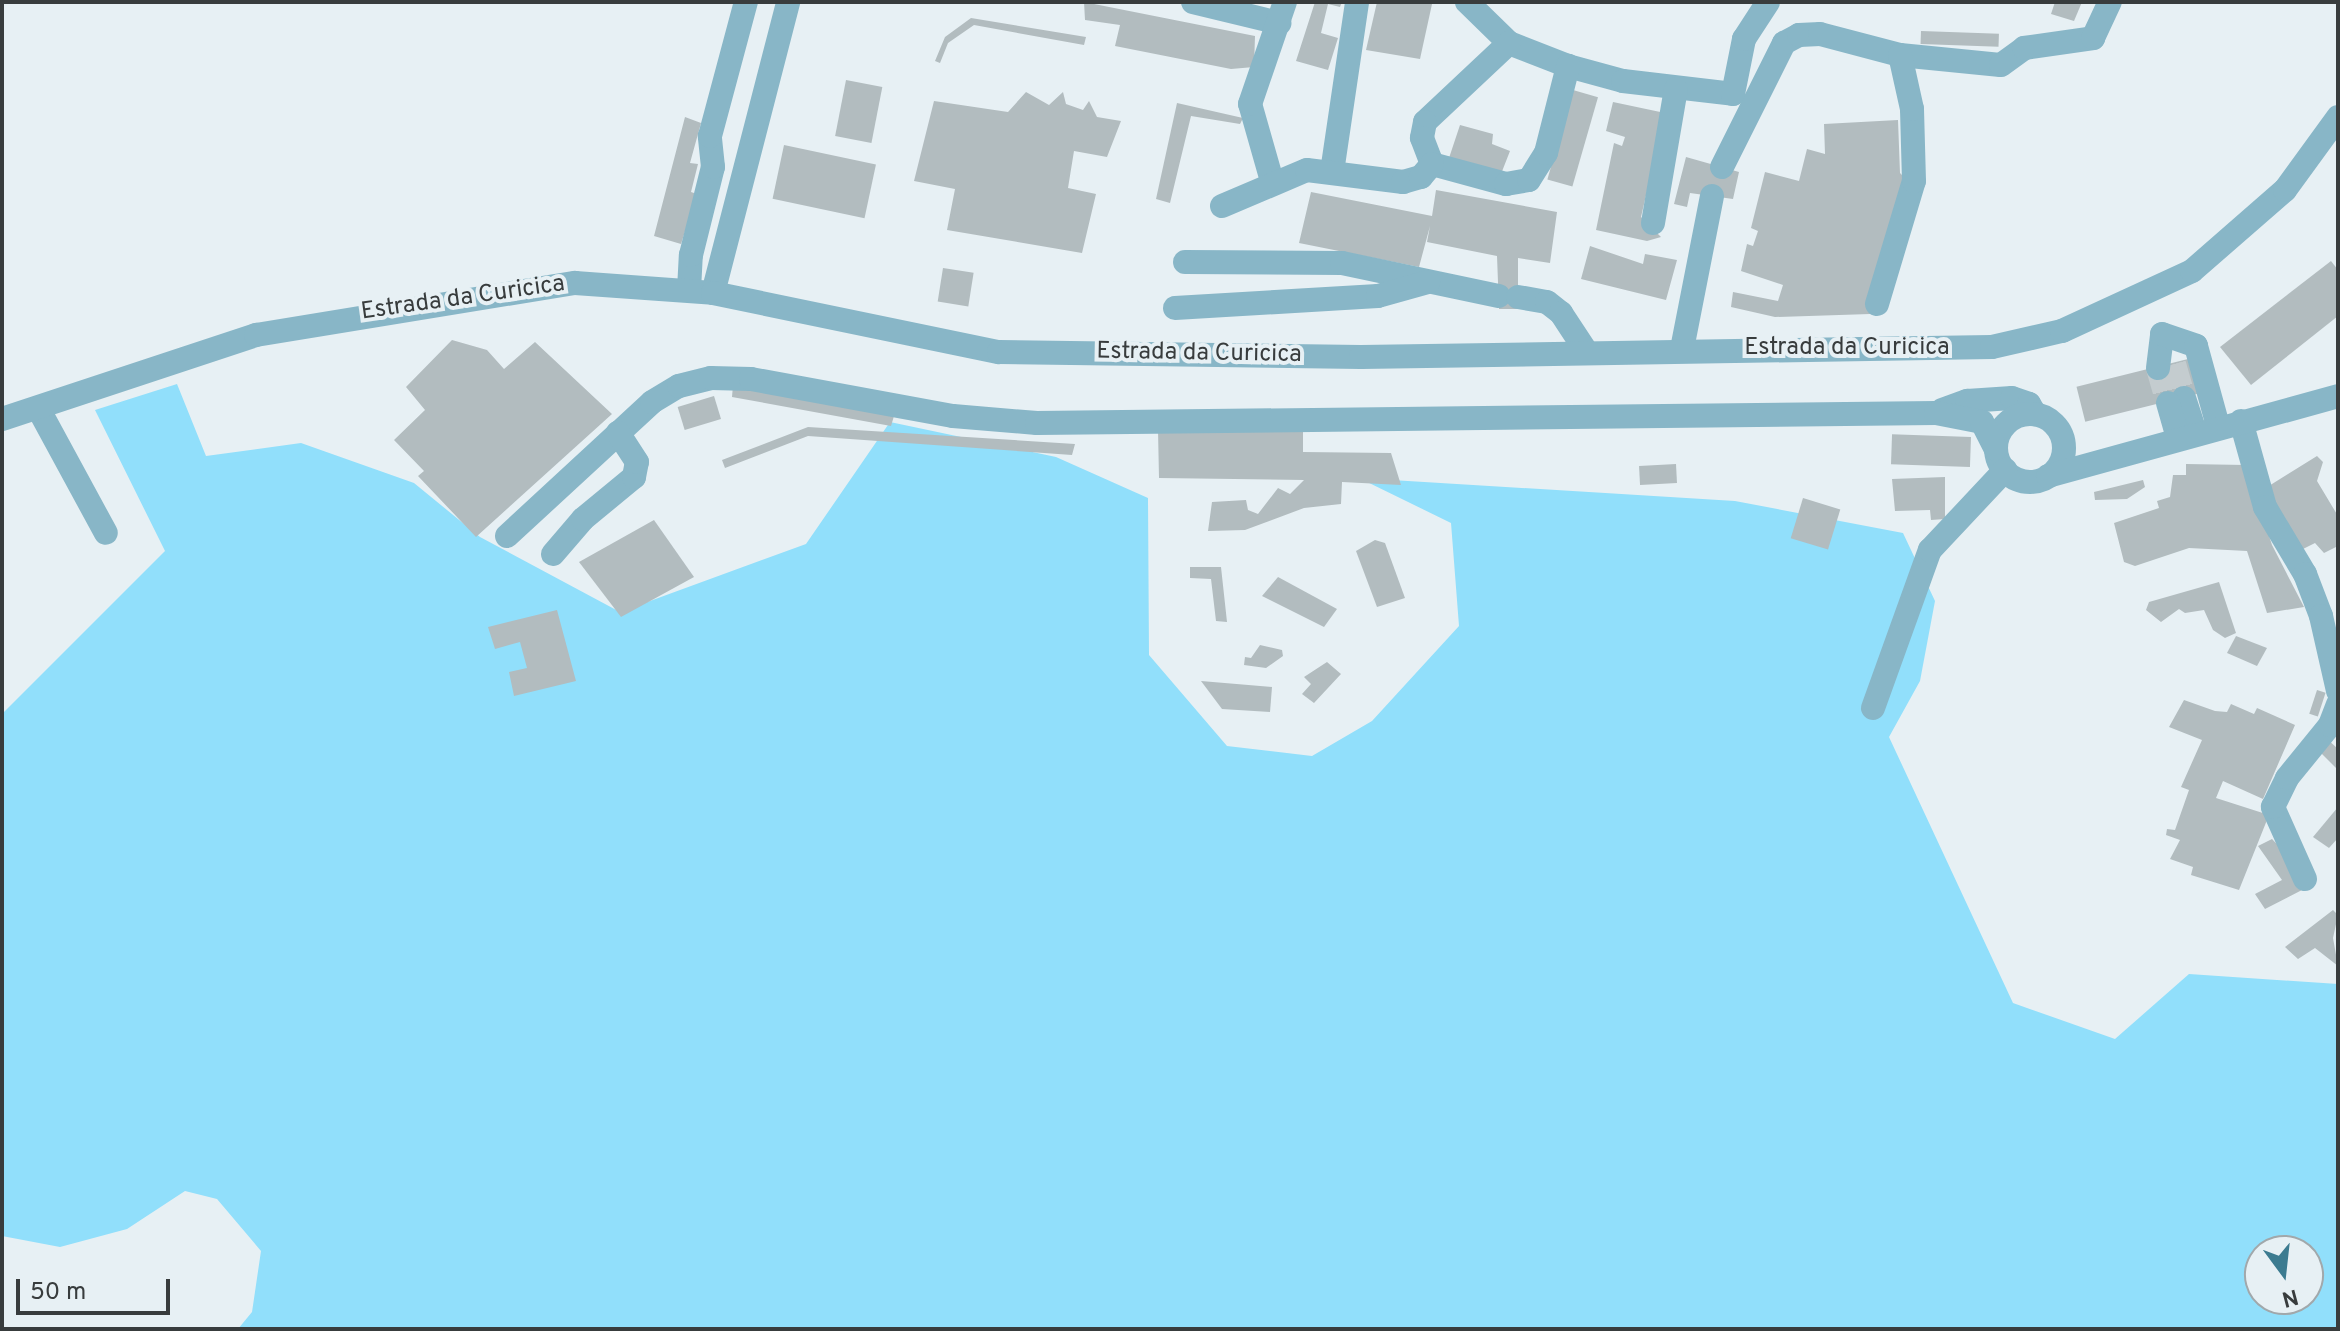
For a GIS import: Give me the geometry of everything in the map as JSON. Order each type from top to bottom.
[{"type":"street","points":[[701,292],[691,255],[713,167],[710,136],[746,2]]},
{"type":"street","points":[[701,292],[788,2]]},
{"type":"street","points":[[1193,2],[1282,12],[1250,104],[1272,181]]},
{"type":"street","points":[[1332,172],[1357,2]]},
{"type":"street","points":[[1467,2],[1509,43],[1568,66],[1676,89],[1759,99]]},
{"type":"street","points":[[1733,94],[1744,39],[1768,2]]},
{"type":"street","points":[[1722,167],[1759,99],[1784,43],[1799,35],[1820,34],[1900,55],[2001,65],[2024,48],[2093,38],[2110,2]]},
{"type":"street","points":[[1432,164],[1422,138],[1425,122],[1509,43]]},
{"type":"street","points":[[1877,304],[1914,181],[1912,109],[1900,55]]},
{"type":"street","points":[[1432,164],[1506,184],[1529,180],[1546,153],[1568,66]]},
{"type":"street","points":[[1653,223],[1676,89]]},
{"type":"street","name":"Estrada da Curicica","points":[[2,419],[256,335],[534,285],[701,292],[999,352],[1361,357],[1682,349],[1992,347],[2062,331],[2192,271],[2285,190],[2338,117]]},
{"type":"street","points":[[1222,206],[1272,181],[1307,170],[1403,182],[1421,177],[1432,164]]},
{"type":"street","points":[[1682,349],[1712,196]]},
{"type":"street","points":[[1185,262],[1342,263],[1547,302],[1561,313],[1586,351]]},
{"type":"street","points":[[1175,308],[1378,296],[1430,281]]},
{"type":"street","points":[[2146,294],[2162,334],[2166,366]]},
{"type":"street","points":[[2162,334],[2196,346],[2208,429]]},
{"type":"street","points":[[507,536],[618,433],[679,386],[711,378],[751,379],[953,416],[1037,423],[1936,413],[1982,422],[2001,459],[2025,481],[2338,396]]},
{"type":"street","points":[[1936,413],[1991,398],[2020,399],[2035,414],[2056,425],[2077,448],[2116,455]]},
{"type":"street","points":[[2176,401],[2208,429],[2265,507],[2305,574],[2321,616],[2338,691]]},
{"type":"street","points":[[38,408],[106,533]]},
{"type":"street","points":[[1873,708],[1930,550],[2001,459],[2003,427],[2035,414]]},
{"type":"street","points":[[553,554],[583,519],[634,477],[637,462],[618,433]]},
{"type":"street","points":[[2048,476],[2063,458],[2062,435]]},
{"type":"street","points":[[2305,879],[2273,807],[2287,778],[2330,725],[2338,704]]},
{"type":"shaded area","points":[[177,384],[206,456],[301,443],[414,483],[480,537],[620,612],[806,544],[890,422],[1056,457],[1148,498],[1149,655],[1227,746],[1312,756],[1372,721],[1459,626],[1451,523],[1359,478],[1735,501],[1903,533],[1935,601],[1920,681],[1889,737],[2013,1003],[2115,1039],[2189,974],[2338,984],[2338,1329],[238,1329],[252,1312],[261,1251],[217,1199],[185,1191],[127,1229],[60,1247],[2,1236],[2,714],[165,551],[95,410]]},
{"type":"building","points":[[1084,2],[1255,36],[1254,67],[1231,69],[1115,46],[1120,25],[1085,20]]},
{"type":"building","points":[[1315,2],[1342,2],[1340,7],[1328,4],[1321,33],[1338,38],[1328,70],[1296,61]]},
{"type":"building","points":[[1377,2],[1432,4],[1420,59],[1366,50]]},
{"type":"building","points":[[2055,2],[2082,2],[2074,21],[2051,14]]},
{"type":"building","points":[[971,18],[1086,37],[1084,45],[974,25],[948,43],[940,63],[935,61],[945,37]]},
{"type":"building","points":[[1921,31],[1999,34],[1998,47],[1921,44]]},
{"type":"building","points":[[846,80],[882,87],[871,143],[835,136]]},
{"type":"building","points":[[1573,90],[1598,97],[1572,187],[1547,179]]},
{"type":"building","points":[[1026,92],[1049,105],[1063,92],[1066,104],[1083,110],[1089,101],[1097,117],[1121,121],[1107,157],[1074,151],[1068,188],[1096,194],[1082,253],[947,230],[955,189],[914,181],[934,101],[1008,112]]},
{"type":"building","points":[[1613,102],[1665,113],[1641,217],[1661,237],[1647,241],[1596,230],[1614,143],[1622,146],[1625,137],[1606,131]]},
{"type":"building","points":[[1177,103],[1243,118],[1240,124],[1191,116],[1170,203],[1156,199]]},
{"type":"building","points":[[685,117],[701,123],[690,163],[698,164],[691,192],[697,194],[681,244],[654,236]]},
{"type":"building","points":[[1898,120],[1900,173],[1905,178],[1870,314],[1775,317],[1731,307],[1733,292],[1778,301],[1783,285],[1741,271],[1747,244],[1753,246],[1758,231],[1751,228],[1765,172],[1799,181],[1807,149],[1825,154],[1824,124]]},
{"type":"building","points":[[1460,125],[1493,134],[1492,144],[1510,151],[1501,174],[1448,161]]},
{"type":"building","points":[[784,145],[876,165],[865,218],[773,199]]},
{"type":"building","points":[[1686,157],[1739,172],[1733,199],[1690,193],[1687,207],[1674,204]]},
{"type":"building","points":[[1436,190],[1557,212],[1550,263],[1518,258],[1518,309],[1499,309],[1497,256],[1427,242],[1430,226],[1419,267],[1299,243],[1311,192],[1432,216]]},
{"type":"building","points":[[1590,246],[1643,264],[1645,254],[1677,260],[1666,300],[1581,279]]},
{"type":"building","points":[[2331,261],[2338,270],[2338,316],[2251,385],[2220,347]]},
{"type":"building","points":[[943,268],[974,273],[968,306],[938,302]]},
{"type":"building","points":[[452,340],[487,350],[504,369],[535,342],[612,414],[476,537],[418,476],[424,471],[394,440],[425,410],[406,387]]},
{"type":"building","points":[[2192,358],[2201,393],[2085,422],[2077,387]]},
{"type":"building","points":[[733,385],[894,416],[891,426],[732,397]]},
{"type":"building","points":[[714,396],[721,419],[685,430],[678,407]]},
{"type":"building","points":[[808,427],[1075,444],[1072,455],[808,436],[725,468],[722,460]]},
{"type":"building","points":[[1303,429],[1303,452],[1391,453],[1401,485],[1342,482],[1341,504],[1304,508],[1245,530],[1208,531],[1212,502],[1246,500],[1248,510],[1258,514],[1278,488],[1290,494],[1304,480],[1159,478],[1158,430]]},
{"type":"building","points":[[1892,434],[1971,437],[1970,467],[1891,464]]},
{"type":"building","points":[[2317,456],[2323,462],[2317,481],[2338,516],[2338,546],[2324,553],[2315,543],[2301,550],[2264,489]]},
{"type":"building","points":[[1676,464],[1677,483],[1640,485],[1639,466]]},
{"type":"building","points":[[2186,464],[2246,465],[2272,545],[2304,607],[2267,613],[2247,551],[2189,548],[2135,566],[2124,562],[2114,523],[2159,508],[2157,501],[2170,497],[2173,475],[2186,475]]},
{"type":"building","points":[[1945,477],[1945,519],[1931,520],[1930,510],[1895,511],[1892,479]]},
{"type":"building","points":[[2143,480],[2145,487],[2127,499],[2095,500],[2094,492]]},
{"type":"building","points":[[1803,498],[1840,509],[1828,550],[1791,538]]},
{"type":"building","points":[[654,520],[694,577],[621,617],[579,562]]},
{"type":"building","points":[[1375,540],[1385,543],[1405,598],[1377,607],[1356,551]]},
{"type":"building","points":[[1190,567],[1221,567],[1227,622],[1216,621],[1211,579],[1190,578]]},
{"type":"building","points":[[1278,577],[1337,609],[1324,627],[1262,596]]},
{"type":"building","points":[[2219,582],[2236,633],[2225,638],[2213,630],[2204,610],[2185,613],[2179,609],[2161,622],[2146,610],[2149,602]]},
{"type":"building","points":[[557,610],[576,681],[514,696],[509,672],[527,668],[520,642],[495,649],[488,627]]},
{"type":"building","points":[[2236,636],[2267,648],[2257,666],[2227,653]]},
{"type":"building","points":[[1260,645],[1282,650],[1283,656],[1266,668],[1244,665],[1245,657],[1251,658]]},
{"type":"building","points":[[1327,662],[1341,674],[1314,703],[1302,694],[1311,684],[1304,677]]},
{"type":"building","points":[[1201,681],[1272,687],[1270,712],[1222,709]]},
{"type":"building","points":[[2317,690],[2326,693],[2318,717],[2309,714]]},
{"type":"building","points":[[2184,700],[2215,711],[2227,712],[2231,704],[2254,714],[2257,708],[2295,725],[2263,799],[2223,781],[2216,798],[2269,815],[2239,890],[2191,875],[2193,867],[2170,859],[2180,840],[2166,835],[2167,829],[2175,830],[2189,790],[2181,787],[2202,740],[2169,727]]},
{"type":"building","points":[[2325,737],[2338,749],[2338,770],[2315,747]]},
{"type":"building","points":[[2338,807],[2338,838],[2329,848],[2313,837]]},
{"type":"building","points":[[2272,839],[2297,865],[2302,890],[2265,909],[2255,894],[2282,880],[2258,846]]},
{"type":"building","points":[[2333,910],[2338,915],[2333,938],[2338,966],[2315,948],[2298,959],[2285,947]]},
{"type":"tunnel","points":[[2174,364],[2184,398]]},
{"type":"tunnel","points":[[2158,368],[2168,403]]}]
